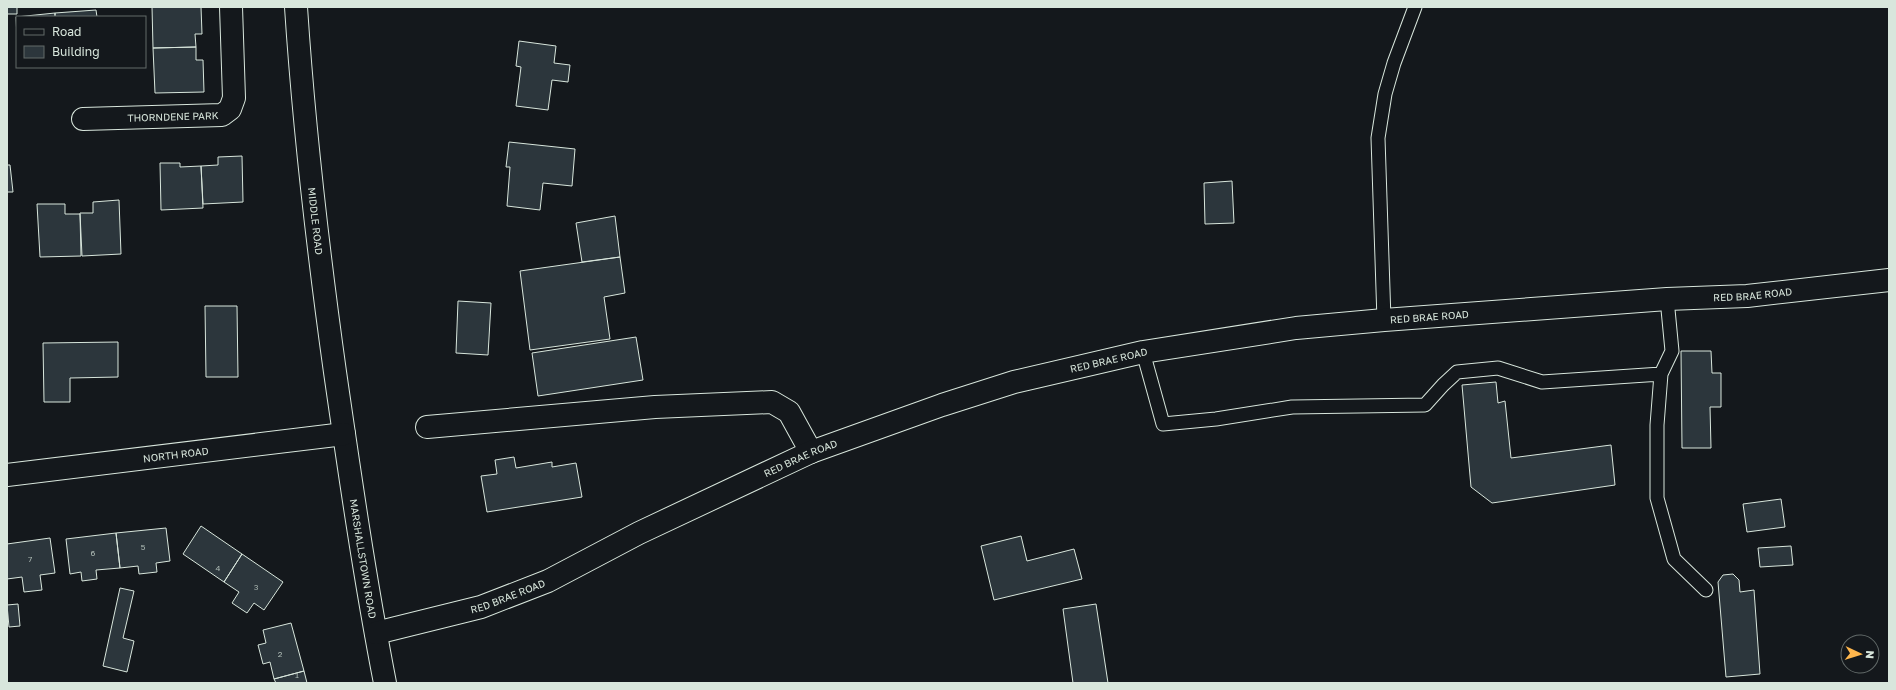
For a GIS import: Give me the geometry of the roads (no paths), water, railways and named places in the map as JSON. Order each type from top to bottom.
[{"type":"street","name":"THORNDENE PARK","points":[[83,119],[222,115],[230,109],[234,98],[231,7]]},
{"type":"street","name":"MIDDLE ROAD","points":[[296,7],[306,145],[320,263],[344,434]]},
{"type":"street","name":"RED BRAE ROAD","points":[[376,633],[481,607],[548,581],[639,533],[811,452],[942,405],[1014,382],[1143,352],[1296,328],[1667,299],[1747,296],[1889,280]]},
{"type":"street","points":[[427,427],[655,407],[772,402],[789,412],[811,452]]},
{"type":"street","name":"NORTH ROAD","points":[[7,475],[344,434]]},
{"type":"street","name":"MARSHALLSTOWN ROAD","points":[[344,434],[385,683]]},
{"type":"lane","points":[[1384,320],[1378,138],[1385,94],[1415,7]]},
{"type":"lane","points":[[1667,299],[1672,351],[1661,374],[1657,424],[1657,498],[1674,559],[1706,590]]},
{"type":"lane","points":[[1143,352],[1163,424],[1216,419],[1292,407],[1426,405],[1443,385],[1457,372],[1498,368],[1542,382],[1661,374]]}]
